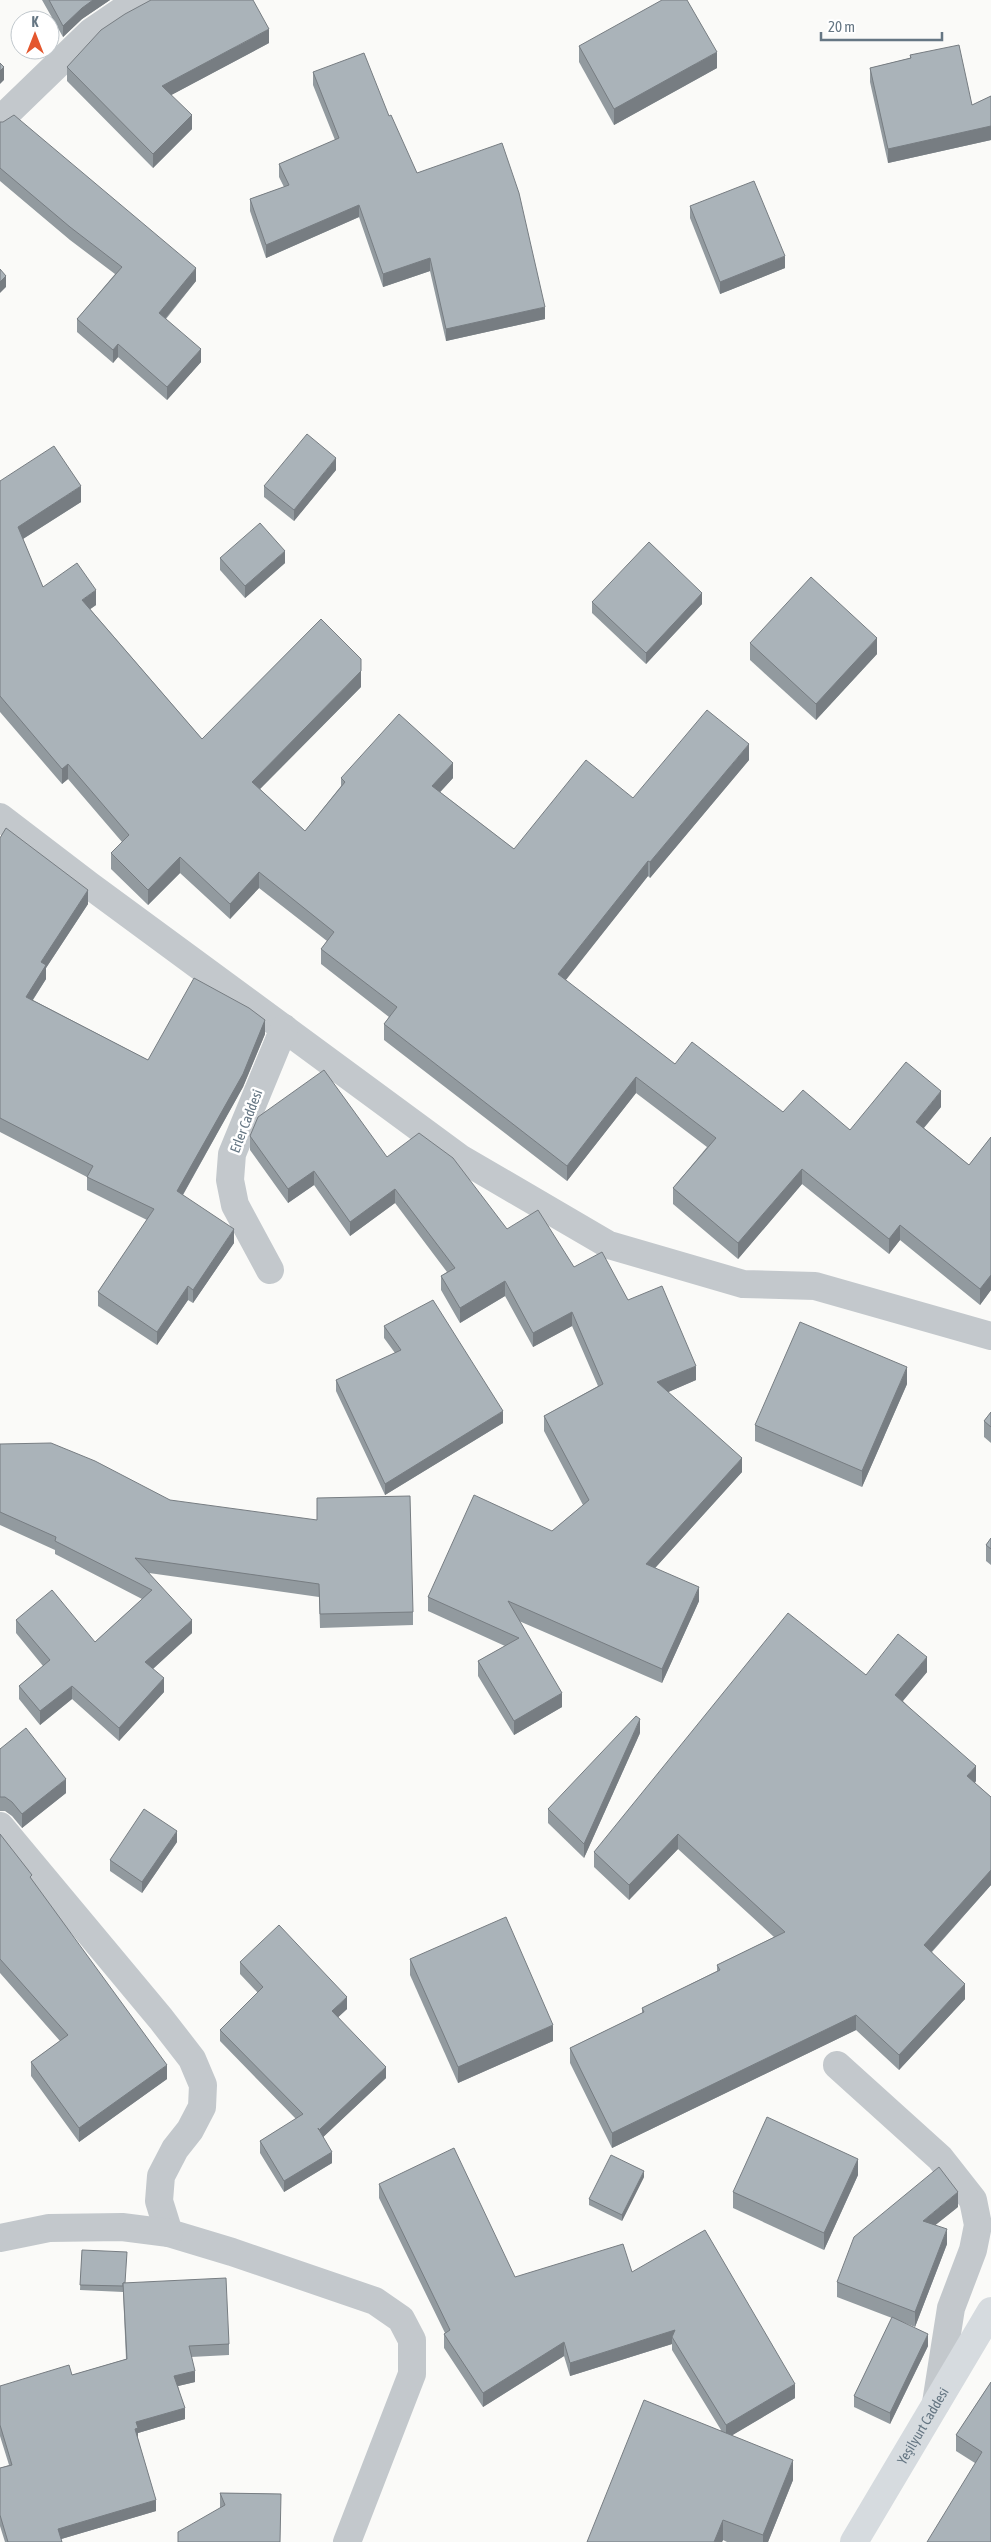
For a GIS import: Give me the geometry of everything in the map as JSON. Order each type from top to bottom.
[{"type":"main road","name":"Yeşilyurt Caddesi","points":[[854,2542],[991,2310]]},
{"type":"street","points":[[0,120],[91,32],[138,0]]},
{"type":"street","points":[[1,821],[460,1158],[609,1245],[743,1284],[815,1286],[991,1336]]},
{"type":"street","name":"Erler Caddesi","points":[[270,1270],[235,1205],[230,1180],[232,1154],[284,1028]]},
{"type":"street","points":[[0,1826],[192,2059],[203,2085],[202,2107],[190,2130],[175,2149],[161,2176],[159,2200],[169,2233]]},
{"type":"street","points":[[838,2065],[940,2158],[973,2200],[978,2225],[973,2250],[951,2308],[936,2403]]},
{"type":"street","points":[[0,2238],[49,2228],[122,2227],[169,2233],[232,2252],[375,2301],[401,2319],[412,2340],[412,2374],[346,2542]]},
{"type":"building","points":[[49,0],[93,0],[63,26],[60,20],[60,10],[54,10]]},
{"type":"building","points":[[151,0],[253,0],[269,29],[162,86],[192,115],[153,154],[67,67],[101,30]]},
{"type":"building","points":[[662,0],[687,0],[717,52],[614,109],[579,46]]},
{"type":"building","points":[[959,45],[972,105],[991,96],[991,126],[888,149],[870,68],[911,58],[910,55]]},
{"type":"building","points":[[364,53],[389,116],[391,115],[417,173],[502,143],[519,193],[545,307],[446,329],[430,258],[383,274],[359,205],[266,245],[250,199],[289,185],[279,164],[339,138],[313,72]]},
{"type":"building","points":[[0,63],[4,67],[0,71]]},
{"type":"building","points":[[14,115],[196,268],[159,313],[201,349],[167,387],[118,344],[113,350],[77,319],[122,267],[70,227],[0,168],[0,122]]},
{"type":"building","points":[[754,181],[785,256],[720,282],[690,206]]},
{"type":"building","points":[[0,269],[6,276],[0,282]]},
{"type":"building","points":[[307,434],[336,458],[294,510],[264,486]]},
{"type":"building","points":[[54,446],[81,486],[18,527],[43,587],[77,563],[96,590],[82,600],[202,739],[321,619],[361,659],[361,671],[252,782],[305,831],[345,782],[341,778],[399,714],[453,763],[432,786],[514,849],[586,760],[633,798],[707,710],[749,744],[650,862],[648,861],[558,974],[675,1064],[692,1042],[783,1112],[803,1090],[850,1130],[906,1062],[941,1091],[916,1122],[969,1165],[991,1137],[991,1275],[980,1289],[900,1225],[889,1239],[802,1169],[738,1243],[673,1188],[716,1138],[636,1077],[567,1166],[384,1024],[397,1007],[321,949],[334,932],[259,872],[230,904],[180,857],[148,890],[111,853],[129,835],[68,764],[62,769],[0,696],[0,481]]},
{"type":"building","points":[[260,523],[285,551],[245,586],[220,558]]},
{"type":"building","points":[[649,542],[702,593],[646,653],[592,602]]},
{"type":"building","points":[[811,577],[877,638],[816,704],[750,643]]},
{"type":"building","points":[[6,828],[88,890],[41,962],[46,965],[26,997],[148,1060],[194,978],[249,1008],[265,1020],[243,1074],[177,1191],[234,1229],[193,1290],[188,1286],[157,1332],[98,1292],[154,1209],[87,1177],[93,1166],[0,1118],[0,838]]},
{"type":"building","points":[[324,1070],[387,1157],[419,1133],[453,1158],[507,1229],[538,1210],[574,1267],[602,1252],[628,1300],[662,1286],[696,1366],[657,1382],[742,1458],[646,1564],[699,1587],[662,1669],[508,1601],[562,1693],[514,1721],[478,1661],[519,1638],[428,1597],[474,1495],[552,1531],[589,1500],[544,1416],[603,1384],[572,1312],[533,1333],[505,1281],[460,1308],[441,1276],[455,1268],[395,1189],[350,1222],[314,1171],[288,1189],[250,1136],[258,1117]]},
{"type":"building","points":[[433,1300],[503,1411],[385,1484],[336,1380],[401,1350],[384,1326]]},
{"type":"building","points":[[800,1322],[907,1367],[862,1471],[755,1425]]},
{"type":"building","points":[[991,1412],[991,1427],[984,1421]]},
{"type":"building","points":[[51,1443],[95,1461],[170,1500],[317,1520],[317,1498],[410,1496],[413,1612],[320,1614],[319,1584],[135,1558],[192,1620],[145,1662],[164,1678],[119,1728],[72,1686],[40,1711],[19,1686],[50,1660],[16,1620],[52,1590],[95,1642],[152,1590],[55,1541],[56,1537],[0,1512],[0,1444]]},
{"type":"building","points":[[991,1538],[991,1549],[986,1545]]},
{"type":"building","points":[[788,1613],[866,1675],[898,1634],[927,1657],[895,1695],[976,1766],[967,1776],[991,1797],[991,1870],[924,1945],[965,1984],[899,2055],[856,2015],[612,2133],[570,2048],[644,2012],[642,2008],[720,1970],[717,1965],[785,1932],[678,1834],[629,1885],[594,1852]]},
{"type":"building","points":[[636,1716],[640,1719],[584,1844],[548,1809]]},
{"type":"building","points":[[26,1728],[66,1779],[22,1814],[12,1802],[5,1797],[0,1797],[0,1749]]},
{"type":"building","points":[[144,1809],[177,1831],[142,1882],[110,1860]]},
{"type":"building","points":[[0,1834],[32,1875],[30,1877],[167,2065],[79,2128],[31,2062],[68,2035],[0,1959]]},
{"type":"building","points":[[506,1917],[553,2025],[458,2067],[410,1959]]},
{"type":"building","points":[[279,1925],[347,1997],[332,2011],[386,2067],[319,2130],[332,2152],[284,2181],[260,2141],[303,2114],[220,2030],[263,1987],[240,1962]]},
{"type":"building","points":[[767,2117],[858,2159],[824,2233],[733,2192]]},
{"type":"building","points":[[454,2148],[515,2277],[623,2244],[632,2272],[705,2230],[795,2384],[726,2425],[672,2337],[675,2330],[570,2363],[564,2342],[483,2393],[444,2334],[450,2330],[379,2184]]},
{"type":"building","points":[[611,2155],[644,2171],[622,2215],[589,2199]]},
{"type":"building","points":[[939,2167],[958,2192],[923,2221],[947,2229],[915,2312],[837,2282],[854,2237]]},
{"type":"building","points":[[82,2250],[127,2252],[125,2283],[123,2283],[123,2286],[80,2285]]},
{"type":"building","points":[[226,2278],[229,2344],[189,2346],[195,2371],[174,2376],[185,2408],[136,2422],[138,2428],[135,2429],[156,2500],[58,2529],[62,2542],[8,2542],[0,2515],[0,2468],[12,2465],[0,2425],[0,2386],[69,2365],[72,2375],[127,2359],[123,2283]]},
{"type":"building","points":[[892,2317],[928,2334],[890,2413],[854,2396]]},
{"type":"building","points":[[991,2382],[991,2542],[927,2542],[982,2452],[956,2435]]},
{"type":"building","points":[[644,2400],[793,2460],[763,2535],[723,2520],[714,2542],[587,2542]]},
{"type":"building","points":[[220,2493],[281,2494],[280,2542],[178,2542],[178,2532],[225,2505]]}]
